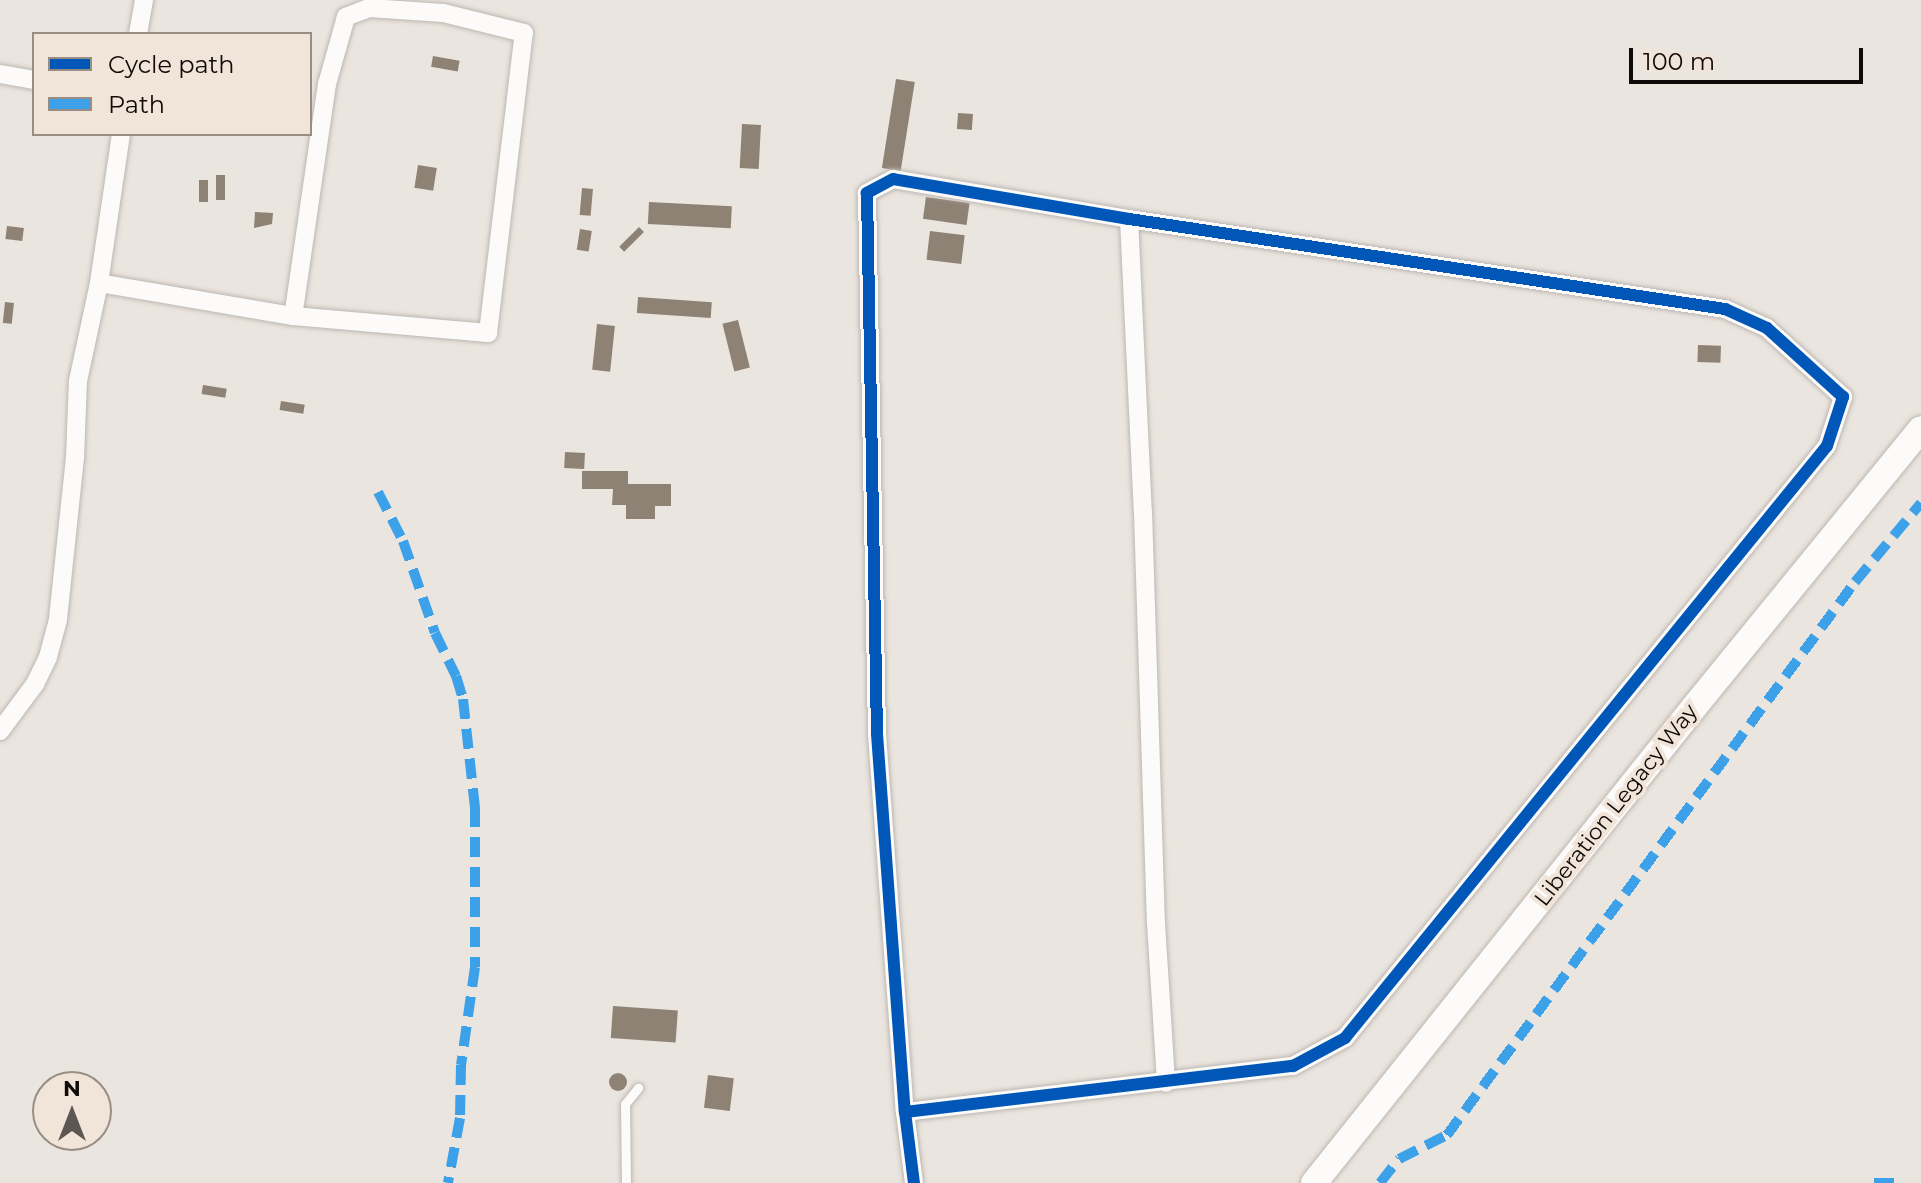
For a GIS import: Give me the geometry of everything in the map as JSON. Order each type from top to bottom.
[{"type":"main road","name":"Liberation Legacy Way","points":[[1314,1183],[1921,429]]},
{"type":"street","points":[[138,32],[144,0]]},
{"type":"street","points":[[99,283],[293,316],[488,333],[524,33],[443,13],[369,8],[346,17],[327,84],[293,316]]},
{"type":"street","points":[[0,74],[32,80]]},
{"type":"street","points":[[0,731],[35,684],[48,657],[58,619],[75,458],[78,381],[99,283],[121,136]]},
{"type":"street","points":[[905,1112],[1293,1066],[1345,1038],[1827,446],[1843,397],[1767,328],[1725,309],[1129,219],[893,179],[867,193],[877,734],[905,1112],[914,1183]]},
{"type":"street","points":[[1129,219],[1143,512],[1156,923],[1166,1083]]},
{"type":"lane","points":[[626,1183],[625,1104],[638,1088]]},
{"type":"building","points":[[433,56],[460,61],[458,72],[431,67]]},
{"type":"building","points":[[896,79],[915,82],[901,171],[882,168]]},
{"type":"building","points":[[958,113],[973,114],[972,130],[957,129]]},
{"type":"building","points":[[742,124],[761,125],[759,169],[740,168]]},
{"type":"building","points":[[418,165],[437,168],[433,191],[414,188]]},
{"type":"building","points":[[216,175],[225,175],[225,200],[216,200]]},
{"type":"building","points":[[199,180],[208,180],[208,202],[199,202]]},
{"type":"building","points":[[582,188],[593,189],[591,216],[580,215]]},
{"type":"building","points":[[926,197],[970,203],[967,225],[923,219]]},
{"type":"building","points":[[649,202],[732,206],[731,228],[648,224]]},
{"type":"building","points":[[255,212],[273,213],[272,224],[254,228]]},
{"type":"building","points":[[7,226],[24,228],[22,241],[5,239]]},
{"type":"building","points":[[639,227],[644,232],[624,252],[619,247]]},
{"type":"building","points":[[580,229],[592,231],[589,252],[577,250]]},
{"type":"building","points":[[930,231],[965,235],[961,264],[926,260]]},
{"type":"building","points":[[638,297],[712,302],[711,318],[637,313]]},
{"type":"building","points":[[5,302],[14,303],[12,324],[3,323]]},
{"type":"building","points":[[738,320],[750,368],[734,371],[722,324]]},
{"type":"building","points":[[597,324],[615,326],[610,372],[592,370]]},
{"type":"building","points":[[1698,345],[1721,346],[1720,363],[1697,362]]},
{"type":"building","points":[[203,385],[227,389],[225,398],[202,394]]},
{"type":"building","points":[[281,401],[305,405],[303,414],[280,410]]},
{"type":"building","points":[[565,452],[585,453],[584,469],[564,468]]},
{"type":"building","points":[[582,471],[628,471],[628,484],[671,484],[671,506],[655,506],[655,519],[626,519],[626,505],[612,505],[613,489],[582,489]]},
{"type":"building","points":[[613,1006],[678,1011],[676,1042],[611,1038]]},
{"type":"building","points":[[618,1073],[627,1082],[618,1091],[609,1082]]},
{"type":"building","points":[[708,1075],[734,1078],[730,1111],[704,1108]]},
{"type":"marked path","points":[[378,492],[403,541],[435,633],[456,676],[463,699],[475,807],[475,967],[461,1065],[460,1118],[448,1183]]},
{"type":"marked path","points":[[1380,1183],[1399,1159],[1447,1135],[1855,582],[1921,503]]},
{"type":"marked path","points":[[1874,1183],[1901,1183]]},
{"type":"cycle path","points":[[905,1112],[1293,1066],[1345,1038],[1827,446],[1843,397],[1767,328],[1725,309],[1129,219],[893,179],[867,193],[877,734],[905,1112],[914,1183]]}]
